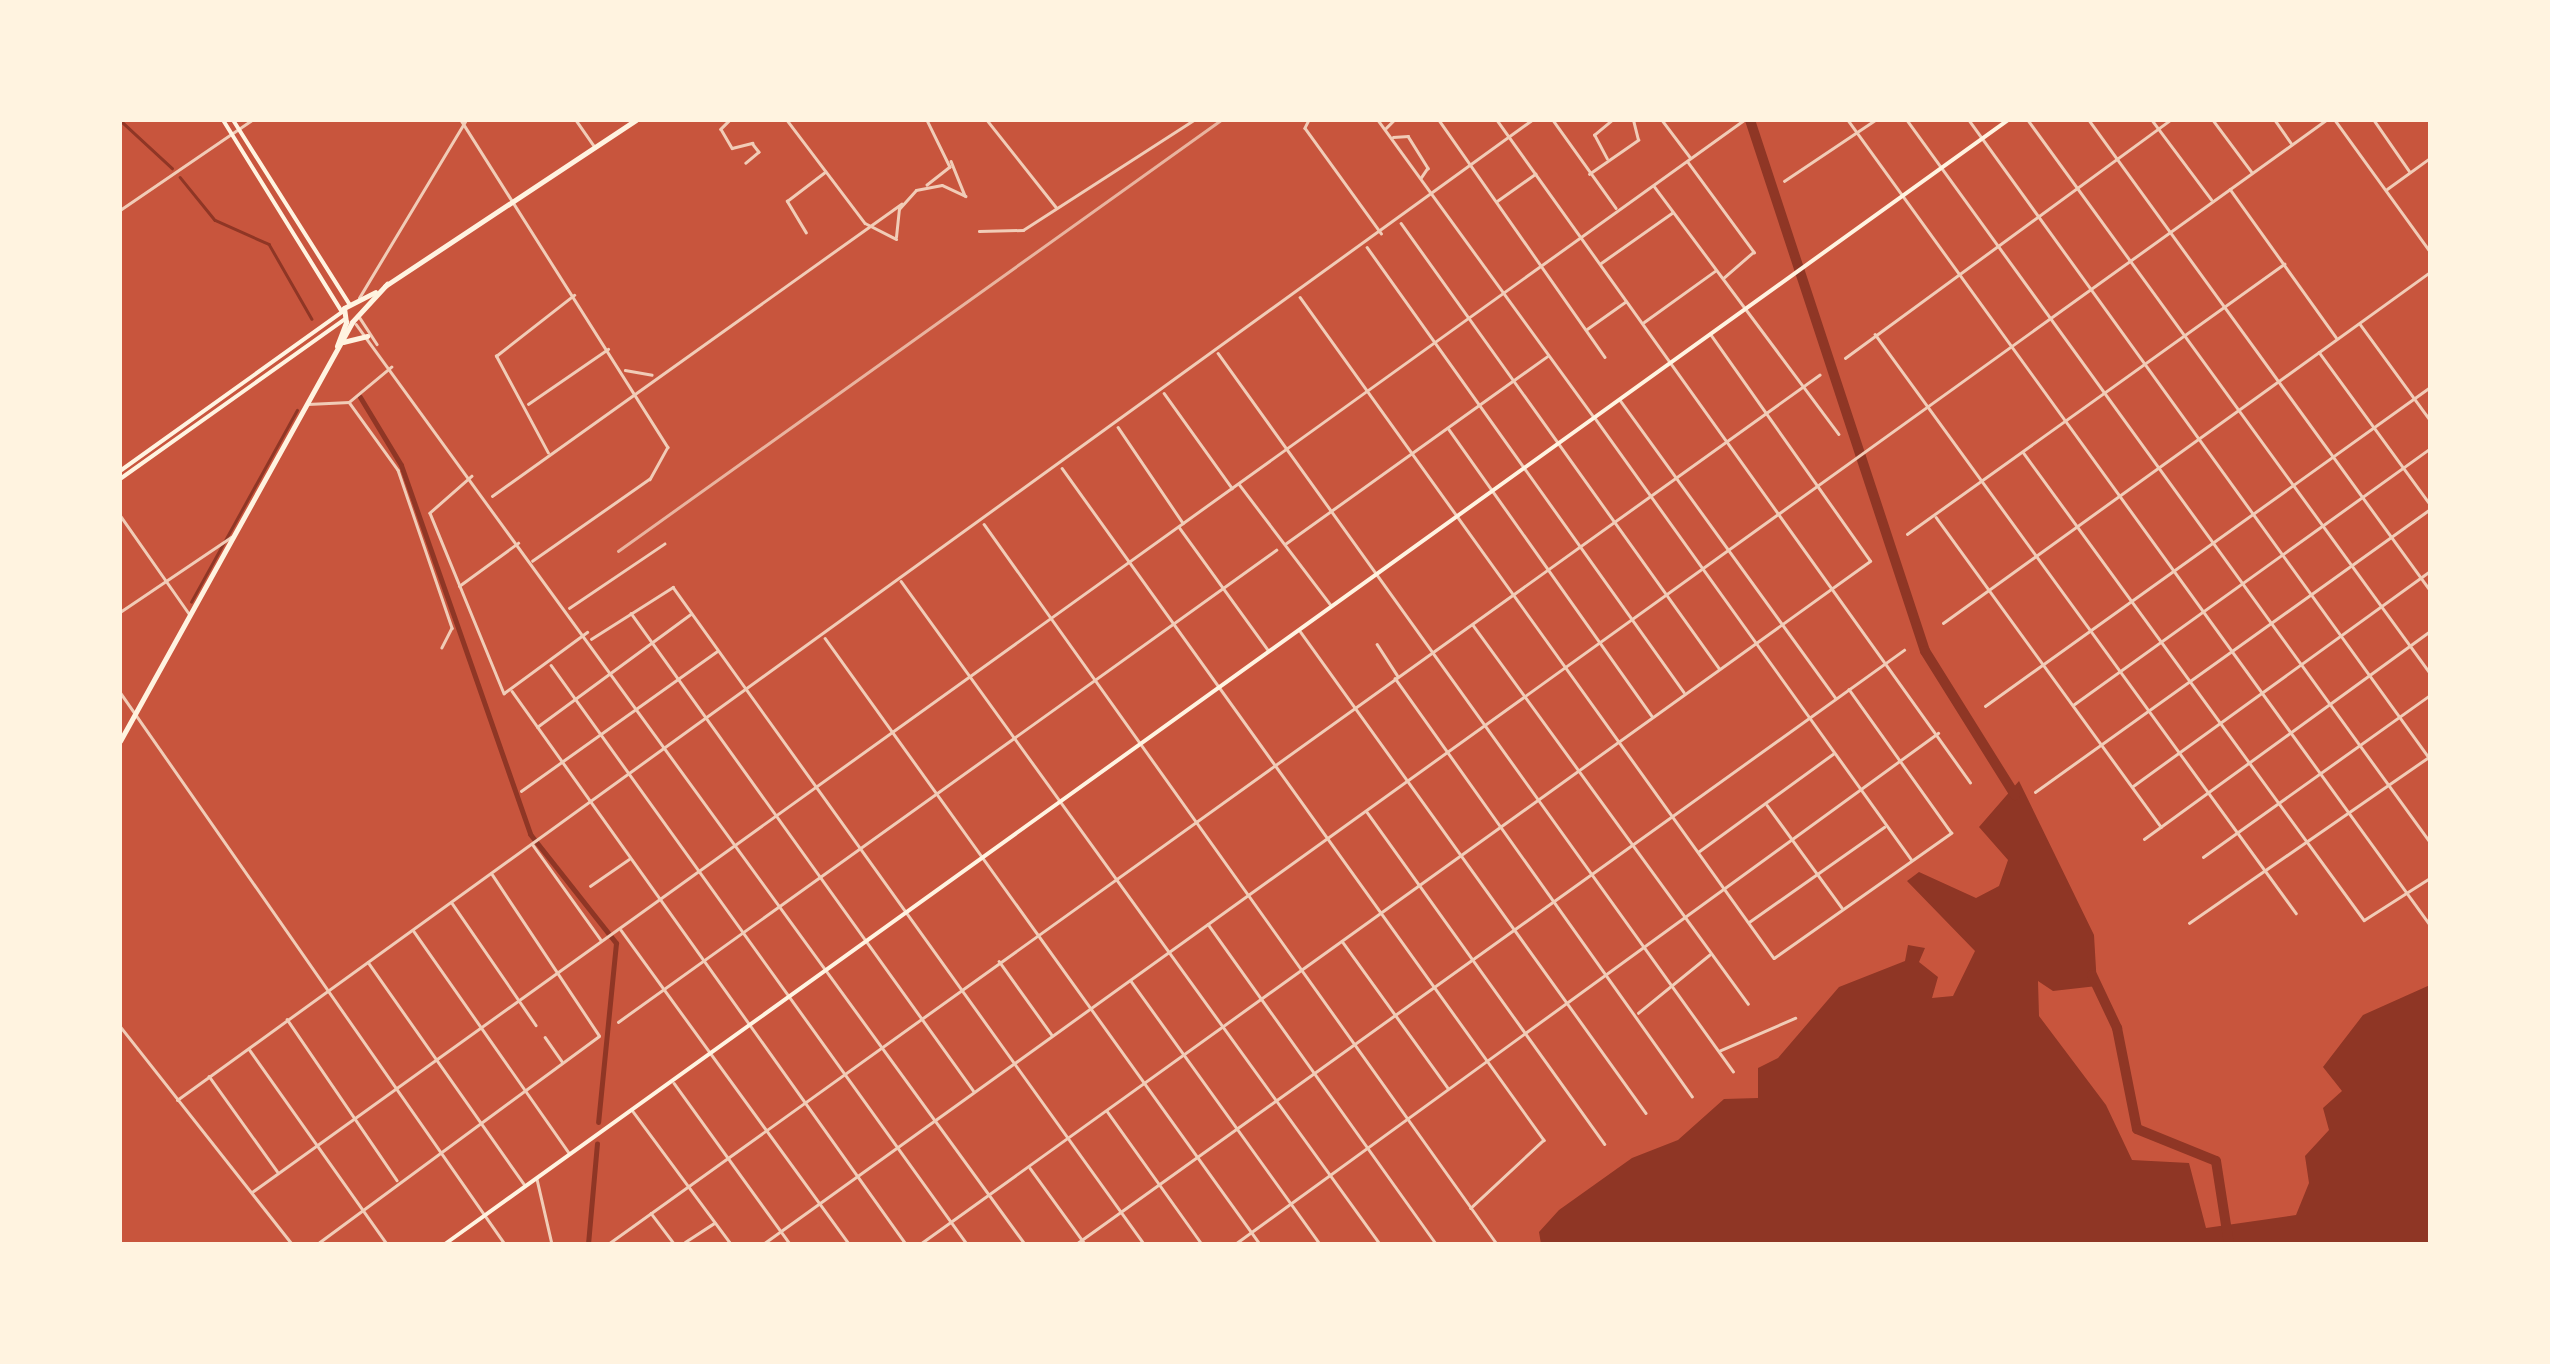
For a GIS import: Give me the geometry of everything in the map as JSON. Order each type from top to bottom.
[{"type":"highway","points":[[120,742],[339,347],[350,314],[386,284],[636,120]]},
{"type":"highway","points":[[339,347],[367,336]]},
{"type":"main road","points":[[224,120],[350,314]]},
{"type":"main road","points":[[233,120],[262,174],[350,314]]},
{"type":"main road","points":[[445,1244],[2008,120]]},
{"type":"main road","points":[[120,471],[350,314]]},
{"type":"main road","points":[[120,478],[176,436]]},
{"type":"street","points":[[120,210],[252,120]]},
{"type":"street","points":[[576,120],[595,147]]},
{"type":"street","points":[[730,120],[721,129],[732,148],[752,143],[758,152],[746,163]]},
{"type":"street","points":[[788,120],[865,223],[896,239],[901,204]]},
{"type":"street","points":[[926,186],[966,196],[949,155],[927,120]]},
{"type":"street","points":[[987,120],[1057,208]]},
{"type":"street","points":[[978,231],[1022,230],[1194,120]]},
{"type":"street","points":[[1309,120],[1305,128],[1382,234]]},
{"type":"street","points":[[1378,120],[1912,860]]},
{"type":"street","points":[[1385,129],[1394,120]]},
{"type":"street","points":[[1439,120],[1605,357]]},
{"type":"street","points":[[1442,125],[1450,120]]},
{"type":"street","points":[[1497,120],[1888,662],[1970,782]]},
{"type":"street","points":[[177,1100],[1366,246],[1532,120]]},
{"type":"street","points":[[1553,120],[1618,210]]},
{"type":"street","points":[[1608,160],[1594,135],[1612,120]]},
{"type":"street","points":[[1590,174],[1640,136],[1632,120]]},
{"type":"street","points":[[1662,120],[1754,252],[1723,278]]},
{"type":"street","points":[[251,1193],[1744,120]]},
{"type":"street","points":[[1848,120],[2230,655],[2430,925]]},
{"type":"street","points":[[1784,181],[1875,120]]},
{"type":"street","points":[[1906,120],[2430,842]]},
{"type":"street","points":[[1969,120],[2088,292],[2430,758],[2190,924]]},
{"type":"street","points":[[2028,120],[2430,673]]},
{"type":"street","points":[[2089,120],[2430,590]]},
{"type":"street","points":[[2152,120],[2212,202]]},
{"type":"street","points":[[1845,358],[2170,120]]},
{"type":"street","points":[[2213,120],[2253,173]]},
{"type":"street","points":[[2275,120],[2292,144]]},
{"type":"street","points":[[763,1244],[2326,120]]},
{"type":"street","points":[[2335,120],[2430,251]]},
{"type":"street","points":[[2374,120],[2410,172]]},
{"type":"street","points":[[350,314],[464,121],[666,440],[662,468],[533,561]]},
{"type":"street","points":[[1392,138],[1408,136],[1428,168],[1421,178]]},
{"type":"street","points":[[490,497],[836,242],[946,173],[949,155]]},
{"type":"street","points":[[2386,190],[2430,158]]},
{"type":"street","points":[[806,233],[786,201],[826,171]]},
{"type":"street","points":[[1496,202],[1536,173]]},
{"type":"street","points":[[1653,185],[1839,434]]},
{"type":"street","points":[[2230,189],[2337,338]]},
{"type":"street","points":[[1601,264],[1673,212]]},
{"type":"street","points":[[1399,221],[1720,669]]},
{"type":"street","points":[[1366,246],[1685,694]]},
{"type":"street","points":[[1907,534],[2284,264]]},
{"type":"street","points":[[1643,322],[1716,270]]},
{"type":"street","points":[[1943,623],[2430,272]]},
{"type":"street","points":[[1299,294],[1410,454],[1778,958],[1951,832],[1849,690]]},
{"type":"street","points":[[549,455],[498,351],[574,295]]},
{"type":"street","points":[[1586,330],[1626,301]]},
{"type":"street","points":[[350,314],[380,350]]},
{"type":"street","points":[[350,314],[490,497],[1025,1244]]},
{"type":"street","points":[[2360,322],[2430,420]]},
{"type":"street","points":[[920,1244],[1871,559],[1710,334]]},
{"type":"street","points":[[1876,334],[2296,913]]},
{"type":"street","points":[[527,404],[609,348]]},
{"type":"street","points":[[2035,792],[2430,507],[2319,352]]},
{"type":"street","points":[[1218,353],[1732,1070]]},
{"type":"street","points":[[1285,544],[1550,355]]},
{"type":"street","points":[[308,404],[349,402],[392,366]]},
{"type":"street","points":[[622,369],[653,376]]},
{"type":"street","points":[[608,1244],[1647,493],[1818,374]]},
{"type":"street","points":[[1985,706],[2430,387]]},
{"type":"street","points":[[1164,392],[1232,488]]},
{"type":"street","points":[[1620,399],[1836,698]]},
{"type":"street","points":[[349,402],[398,470],[452,628],[442,648]]},
{"type":"street","points":[[1117,426],[1269,651]]},
{"type":"street","points":[[1448,428],[1652,717]]},
{"type":"street","points":[[2073,705],[2430,448]]},
{"type":"street","points":[[2023,452],[2369,922],[2430,878]]},
{"type":"street","points":[[1061,466],[1544,1142],[1471,1208]]},
{"type":"street","points":[[473,475],[431,516],[504,693],[551,665],[587,631]]},
{"type":"street","points":[[1238,483],[1332,606]]},
{"type":"street","points":[[1934,514],[2161,827]]},
{"type":"street","points":[[120,515],[191,616]]},
{"type":"street","points":[[983,523],[1496,1244]]},
{"type":"street","points":[[120,612],[236,534]]},
{"type":"street","points":[[459,586],[519,542]]},
{"type":"street","points":[[568,609],[664,544]]},
{"type":"street","points":[[618,1022],[783,908],[1276,550]]},
{"type":"street","points":[[2132,786],[2430,571]]},
{"type":"street","points":[[901,581],[1380,1244]]},
{"type":"street","points":[[591,638],[673,587],[1144,1244]]},
{"type":"street","points":[[630,611],[974,1091]]},
{"type":"street","points":[[536,728],[692,614]]},
{"type":"street","points":[[1472,623],[1748,1004]]},
{"type":"street","points":[[1300,630],[1646,1113]]},
{"type":"street","points":[[2144,839],[2430,631]]},
{"type":"street","points":[[824,637],[1260,1244]]},
{"type":"street","points":[[1377,644],[1447,751],[1692,1096]]},
{"type":"street","points":[[520,792],[718,650]]},
{"type":"street","points":[[1076,1244],[1904,650]]},
{"type":"street","points":[[551,665],[967,1244]]},
{"type":"street","points":[[512,690],[906,1244]]},
{"type":"street","points":[[120,692],[505,1244]]},
{"type":"street","points":[[2202,858],[2430,695]]},
{"type":"street","points":[[1235,1244],[1938,734]]},
{"type":"street","points":[[1698,852],[1834,753]]},
{"type":"street","points":[[1766,803],[1843,910]]},
{"type":"street","points":[[1366,810],[1605,1144]]},
{"type":"street","points":[[1749,922],[1885,826]]},
{"type":"street","points":[[532,844],[602,940]]},
{"type":"street","points":[[590,886],[630,858]]},
{"type":"street","points":[[317,1244],[563,1062],[599,1030],[491,874]]},
{"type":"street","points":[[452,902],[536,1025]]},
{"type":"street","points":[[1208,924],[1436,1244]]},
{"type":"street","points":[[620,928],[850,1244]]},
{"type":"street","points":[[412,929],[570,1154]]},
{"type":"street","points":[[1342,941],[1449,1089]]},
{"type":"street","points":[[1636,1015],[1710,954]]},
{"type":"street","points":[[368,961],[526,1186]]},
{"type":"street","points":[[999,961],[1053,1036]]},
{"type":"street","points":[[1130,980],[1320,1244]]},
{"type":"street","points":[[1718,1051],[1796,1018]]},
{"type":"street","points":[[287,1019],[398,1181]]},
{"type":"street","points":[[120,1026],[292,1244]]},
{"type":"street","points":[[545,1037],[563,1062]]},
{"type":"street","points":[[248,1047],[387,1244]]},
{"type":"street","points":[[209,1076],[278,1173]]},
{"type":"street","points":[[672,1080],[790,1244]]},
{"type":"street","points":[[632,1110],[731,1244]]},
{"type":"street","points":[[1106,1111],[1202,1244]]},
{"type":"street","points":[[1029,1166],[1083,1242]]},
{"type":"street","points":[[536,1178],[552,1244]]},
{"type":"street","points":[[651,1212],[674,1244]]},
{"type":"street","points":[[685,1242],[716,1222]]},
{"type":"shaded area","points":[[2019,781],[2094,935],[2097,986],[2053,991],[2038,981],[2039,1016],[2106,1105],[2132,1160],[2189,1163],[2206,1228],[2296,1215],[2309,1183],[2305,1156],[2329,1130],[2323,1108],[2342,1091],[2323,1067],[2363,1015],[2430,985],[2430,1244],[1541,1244],[1539,1232],[1559,1210],[1632,1158],[1678,1140],[1724,1099],[1758,1098],[1758,1068],[1778,1058],[1839,987],[1905,961],[1908,945],[1925,948],[1919,962],[1938,977],[1932,998],[1953,996],[1975,951],[1907,881],[1919,872],[1976,898],[1999,886],[2008,860],[1979,827]]},
{"type":"waterway","points":[[120,120],[172,168]]},
{"type":"waterway","points":[[1750,120],[1925,651],[2015,795]]},
{"type":"waterway","points":[[180,177],[215,220],[269,244],[312,319]]},
{"type":"waterway","points":[[360,397],[401,465],[530,834],[616,943],[598,1122]]},
{"type":"waterway","points":[[191,602],[297,410]]},
{"type":"waterway","points":[[2092,975],[2117,1028],[2137,1129],[2216,1161],[2229,1244]]},
{"type":"waterway","points":[[588,1244],[597,1143]]},
{"type":"railway","points":[[618,551],[1221,120]]}]
